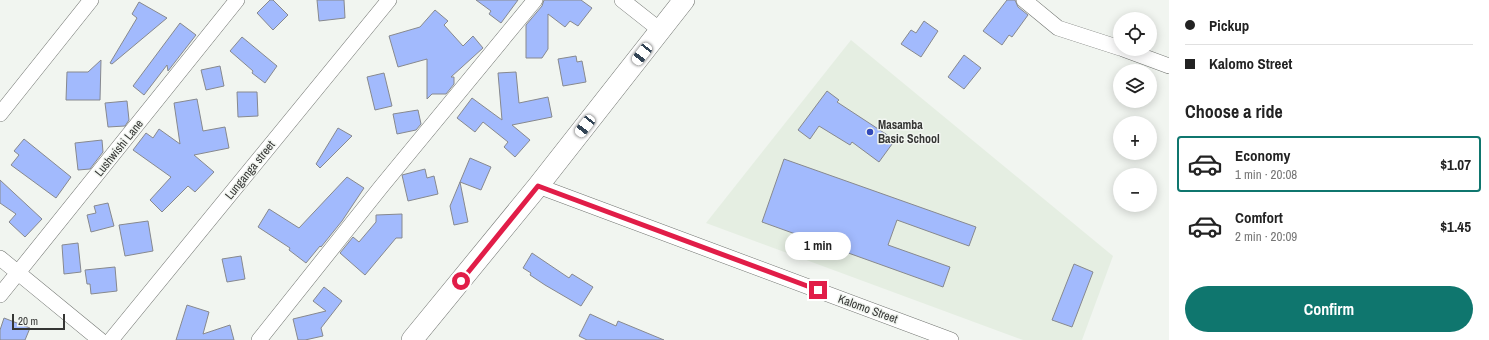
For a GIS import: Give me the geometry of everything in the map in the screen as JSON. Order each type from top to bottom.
[{"type":"street","points":[[0,114],[91,0]]},
{"type":"street","name":"Lushwishi Lane","points":[[0,295],[237,0]]},
{"type":"street","name":"Lunganga street","points":[[111,340],[389,0]]},
{"type":"street","points":[[259,340],[381,187],[536,0]]},
{"type":"street","points":[[622,0],[660,30]]},
{"type":"street","points":[[412,340],[538,186],[684,0]]},
{"type":"street","points":[[1024,0],[1058,28],[1113,45]]},
{"type":"street","points":[[1142,56],[1169,66]]},
{"type":"street","name":"Kalomo Street","points":[[538,186],[951,340]]},
{"type":"street","points":[[0,258],[100,340]]},
{"type":"shaded area","name":"Masamba Basic School","points":[[851,40],[1113,256],[1082,340],[1023,340],[706,223]]},
{"type":"building","points":[[270,0],[273,0],[288,15],[273,30],[257,13]]},
{"type":"building","points":[[317,0],[344,0],[345,18],[319,21]]},
{"type":"building","points":[[476,0],[518,0],[501,23],[489,14],[491,11]]},
{"type":"building","points":[[544,0],[581,0],[592,8],[578,26],[570,21],[565,27],[548,14],[548,49],[542,58],[526,58],[526,25],[542,6]]},
{"type":"building","points":[[1007,0],[1015,0],[1018,7],[1028,15],[1012,37],[1009,35],[1002,45],[983,31]]},
{"type":"building","points":[[139,2],[167,18],[112,64],[110,63],[137,18],[132,14]]},
{"type":"building","points":[[435,10],[448,21],[444,25],[463,46],[473,36],[483,48],[451,77],[454,77],[454,84],[446,94],[432,94],[427,99],[427,59],[398,67],[389,36],[420,27]]},
{"type":"building","points":[[924,21],[938,31],[921,57],[901,44],[911,30],[916,33]]},
{"type":"building","points":[[180,23],[196,35],[168,71],[167,65],[144,95],[133,86]]},
{"type":"building","points":[[242,37],[277,66],[265,83],[252,73],[253,71],[230,51]]},
{"type":"building","points":[[964,55],[981,68],[964,89],[948,77]]},
{"type":"building","points":[[576,56],[577,62],[582,61],[586,82],[563,86],[558,59]]},
{"type":"building","points":[[101,60],[100,100],[66,100],[67,72],[88,72]]},
{"type":"building","points":[[220,66],[224,86],[206,90],[201,70]]},
{"type":"building","points":[[516,72],[519,103],[548,97],[552,117],[512,125],[530,140],[515,157],[504,147],[508,142],[483,122],[475,132],[457,118],[472,98],[502,120],[498,73]]},
{"type":"building","points":[[384,73],[392,106],[375,110],[367,77]]},
{"type":"building","points":[[827,91],[839,100],[837,102],[895,140],[879,162],[852,142],[850,145],[819,126],[810,139],[798,130]]},
{"type":"building","points":[[237,92],[257,92],[258,116],[238,117]]},
{"type":"building","points":[[197,99],[203,131],[225,127],[229,148],[194,155],[214,172],[195,192],[188,186],[162,212],[150,200],[171,177],[133,150],[146,133],[153,138],[159,129],[180,144],[174,103]]},
{"type":"building","points":[[127,101],[129,120],[125,126],[108,127],[105,103]]},
{"type":"building","points":[[418,110],[421,124],[416,130],[397,134],[393,114]]},
{"type":"building","points":[[338,128],[352,136],[320,168],[316,164]]},
{"type":"building","points":[[24,139],[71,177],[56,198],[11,165],[19,155],[14,151]]},
{"type":"building","points":[[102,140],[103,152],[90,169],[78,170],[75,143]]},
{"type":"building","points":[[470,158],[491,167],[481,190],[460,182]]},
{"type":"building","points":[[784,159],[976,227],[969,246],[897,220],[888,245],[950,267],[943,287],[762,222]]},
{"type":"building","points":[[425,169],[427,178],[434,176],[438,194],[408,201],[402,175]]},
{"type":"building","points":[[347,177],[364,188],[342,221],[306,263],[289,250],[290,248],[258,227],[269,209],[299,228]]},
{"type":"building","points":[[0,180],[42,219],[25,237],[9,222],[16,214],[0,203]]},
{"type":"building","points":[[460,182],[468,222],[454,225],[450,206]]},
{"type":"building","points":[[108,203],[114,226],[91,232],[87,215],[96,213],[94,206]]},
{"type":"building","points":[[402,214],[402,238],[396,238],[365,275],[340,253],[353,237],[359,242],[376,222],[376,215]]},
{"type":"building","points":[[148,221],[153,251],[125,256],[119,225]]},
{"type":"building","points":[[78,243],[81,272],[64,274],[62,245]]},
{"type":"building","points":[[532,253],[569,278],[572,274],[593,287],[581,306],[545,285],[530,275],[531,273],[523,268]]},
{"type":"building","points":[[241,256],[245,279],[227,282],[222,259]]},
{"type":"building","points":[[1074,264],[1093,272],[1072,327],[1052,320]]},
{"type":"building","points":[[115,267],[117,291],[91,294],[90,284],[87,284],[85,270]]},
{"type":"building","points":[[324,287],[342,301],[321,328],[323,336],[298,340],[293,319],[326,311],[313,301]]},
{"type":"building","points":[[187,305],[209,312],[203,334],[230,325],[234,340],[176,340]]},
{"type":"building","points":[[590,314],[616,326],[618,321],[664,340],[587,340],[579,336]]},
{"type":"building","points":[[4,318],[30,328],[25,340],[0,340],[0,330]]},
{"type":"place","name":"Masamba Basic School","points":[[870,132]]},
{"type":"route","points":[[461,281],[538,186],[818,290]]}]
